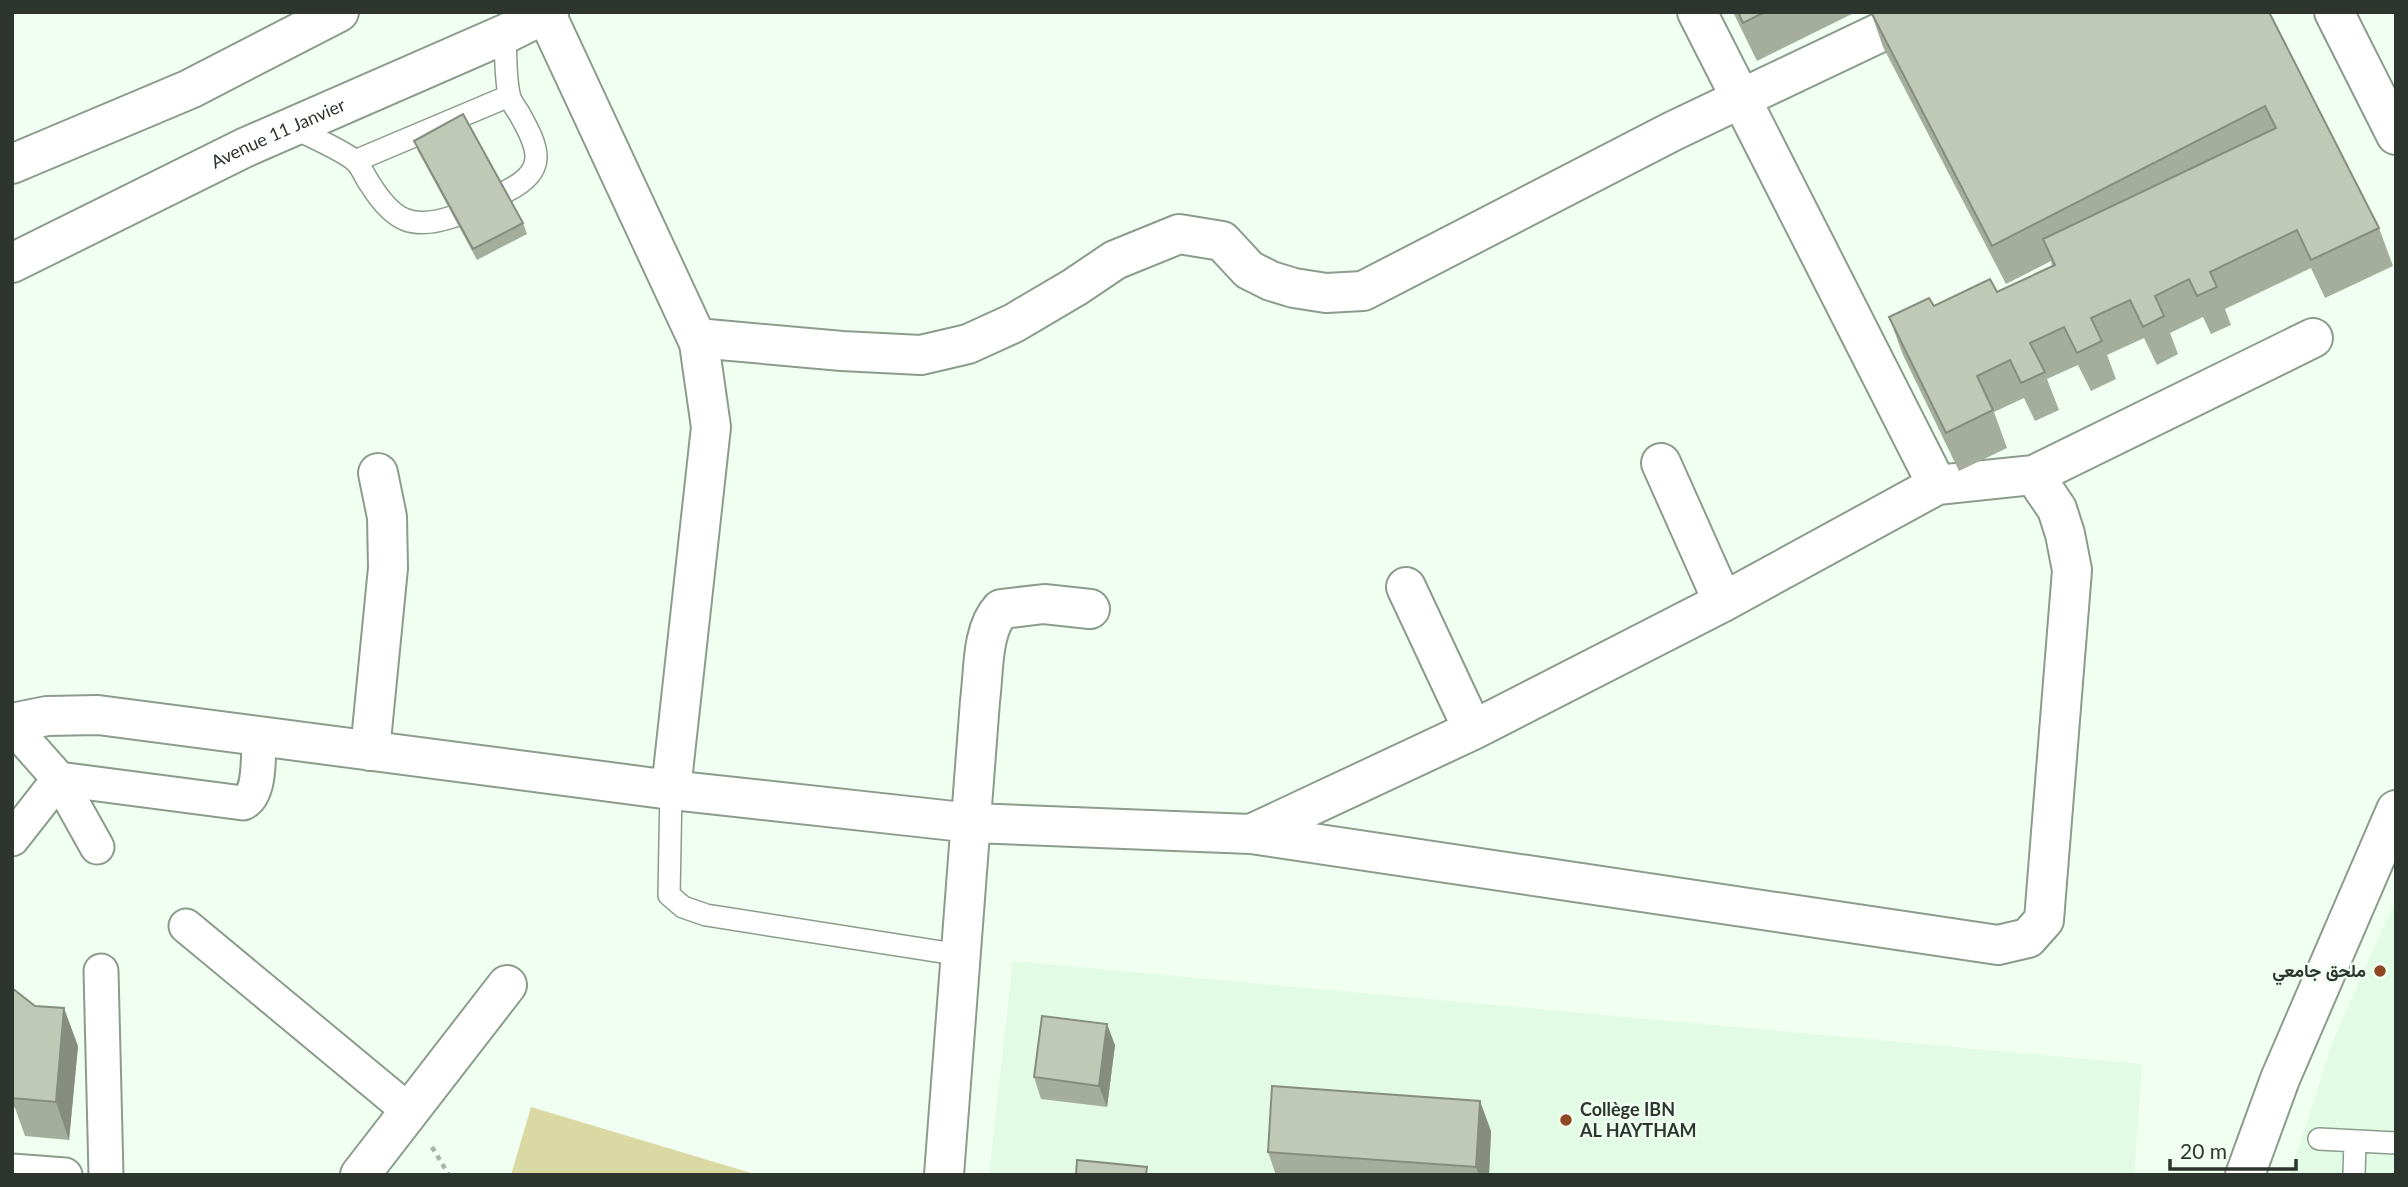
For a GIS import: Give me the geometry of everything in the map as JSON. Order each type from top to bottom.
[{"type":"street","points":[[12,164],[190,89],[339,12]]},
{"type":"street","points":[[1697,12],[1937,485]]},
{"type":"street","points":[[697,338],[921,355],[968,344],[1014,323],[1115,260],[1179,234],[1222,241],[1249,270],[1271,281],[1326,293],[1363,291],[1673,131],[1923,12]]},
{"type":"street","points":[[2334,12],[2395,132]]},
{"type":"street","points":[[548,13],[697,338],[711,427],[671,790]]},
{"type":"street","name":"Avenue 11 Janvier","points":[[12,263],[244,148],[548,13]]},
{"type":"street","points":[[1251,834],[1473,730],[1723,602],[1937,485],[2034,475],[2313,338]]},
{"type":"street","points":[[1661,463],[1723,602]]},
{"type":"street","points":[[370,751],[388,568],[387,517],[379,472]]},
{"type":"street","points":[[97,847],[59,779],[12,724],[47,716],[98,715],[671,790],[972,823],[1251,834],[1998,945],[2028,938],[2044,920],[2072,570],[2057,509],[2034,475]]},
{"type":"street","points":[[1406,587],[1473,730]]},
{"type":"street","points":[[944,1175],[986,645],[995,615],[1001,609],[1029,604],[1090,609]]},
{"type":"street","points":[[59,779],[243,803],[249,800],[255,791],[259,737]]},
{"type":"street","points":[[12,839],[59,779]]},
{"type":"street","points":[[2245,1175],[2280,1079],[2396,810]]},
{"type":"street","points":[[186,926],[410,1111]]},
{"type":"street","points":[[101,971],[107,1175]]},
{"type":"street","points":[[360,1175],[507,985]]},
{"type":"street","points":[[12,1171],[65,1175]]},
{"type":"lane","points":[[505,34],[509,96],[533,139],[537,156],[536,166],[528,177],[505,192]]},
{"type":"lane","points":[[355,161],[509,96]]},
{"type":"lane","points":[[292,127],[355,161],[383,205],[398,218],[417,224],[436,223],[455,216]]},
{"type":"lane","points":[[671,790],[669,895],[683,907],[706,915],[961,955]]},
{"type":"lane","points":[[2319,1139],[2396,1143]]},
{"type":"lane","points":[[2354,1175],[2355,1141]]},
{"type":"shaded area","name":"ملحق جامعي","points":[[2396,899],[2396,1175],[2290,1175],[2332,1043]]},
{"type":"shaded area","name":"Collège IBN AL HAYTHAM","points":[[1013,961],[2142,1064],[2134,1175],[989,1175]]},
{"type":"shaded area","points":[[531,1107],[758,1175],[511,1175]]},
{"type":"building","points":[[1738,12],[1765,12],[1743,23]]},
{"type":"building","points":[[1871,12],[2269,12],[2379,228],[2311,260],[2297,230],[2210,272],[2217,287],[2197,296],[2189,279],[2155,296],[2164,316],[2143,327],[2130,300],[2091,318],[2102,341],[2077,353],[2064,327],[2030,343],[2045,372],[2021,383],[2010,360],[1977,376],[1993,410],[1946,433],[1889,317],[1929,298],[1934,306],[1990,279],[1997,292],[2055,265],[2043,239],[2276,128],[2265,106],[1992,246]]},
{"type":"building","points":[[463,114],[523,223],[473,249],[414,141]]},
{"type":"building","points":[[12,988],[35,1006],[64,1008],[56,1102],[12,1098]]},
{"type":"building","points":[[1042,1016],[1107,1024],[1099,1086],[1034,1077]]},
{"type":"building","points":[[1272,1086],[1480,1101],[1476,1167],[1268,1152]]},
{"type":"building","points":[[1077,1160],[1147,1167],[1146,1175],[1076,1175]]},
{"type":"place","name":"ملحق جامعي","points":[[2380,971]]},
{"type":"place","name":"Collège IBN AL HAYTHAM","points":[[1566,1120]]}]
